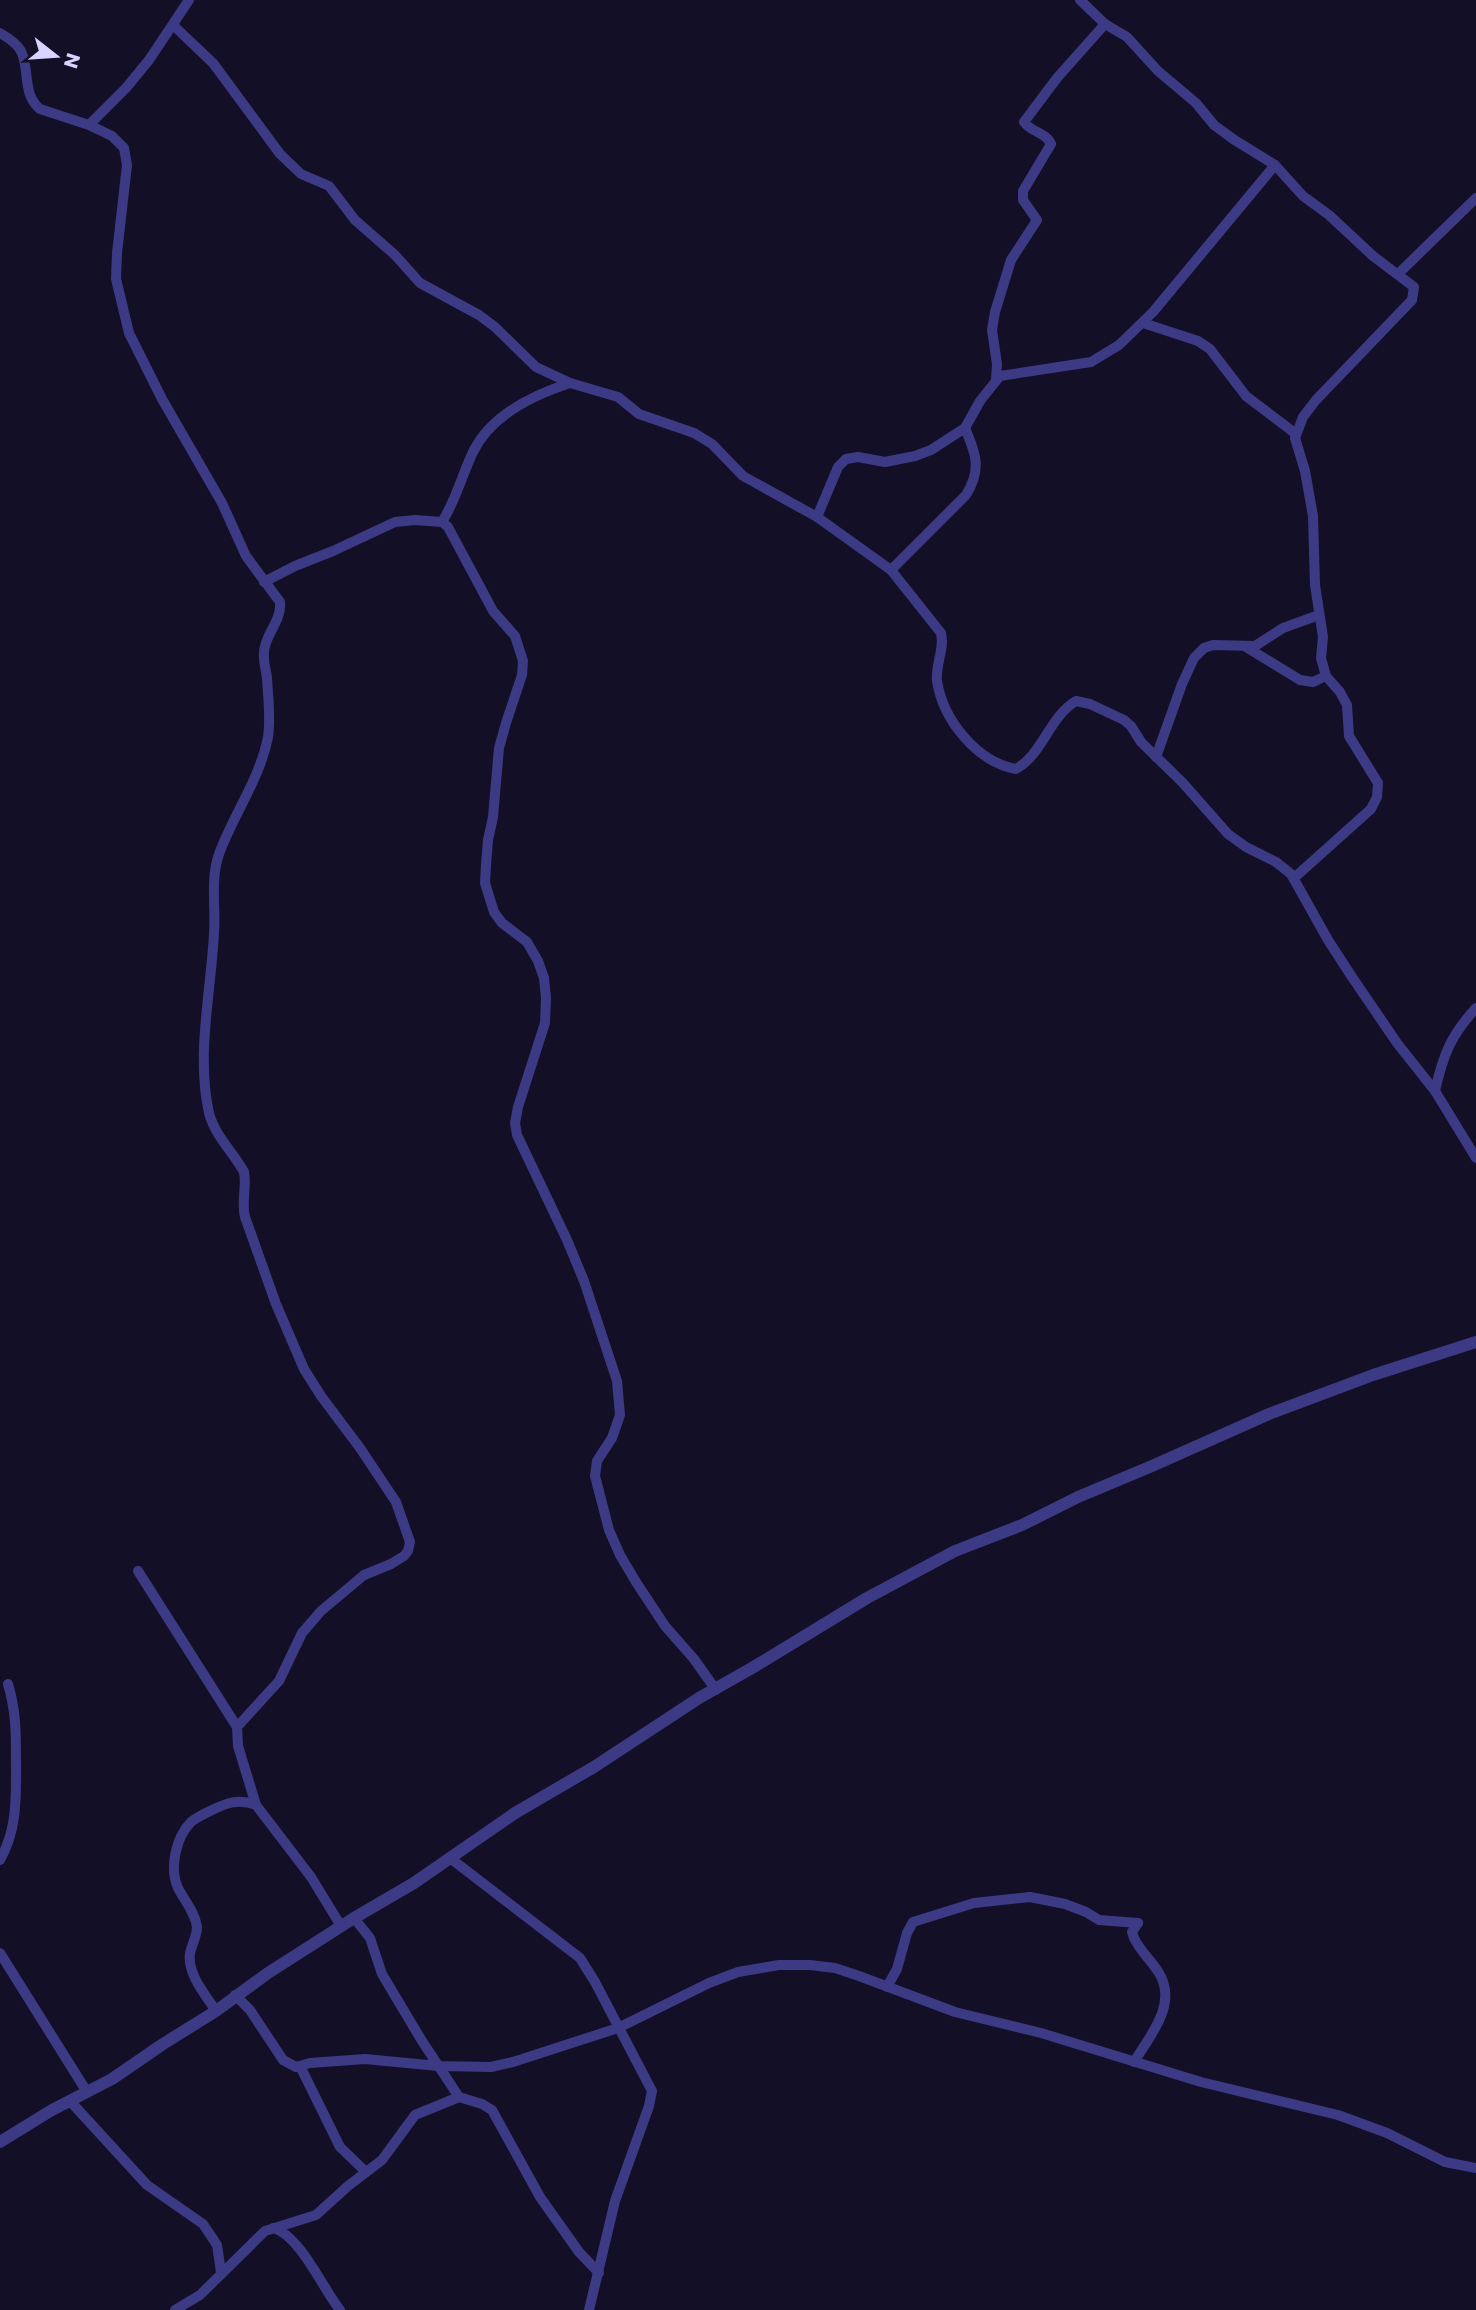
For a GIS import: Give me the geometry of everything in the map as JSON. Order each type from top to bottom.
[{"type":"street","points":[[89,125],[149,60],[189,0]]},
{"type":"street","points":[[1080,0],[1105,24],[1127,37],[1158,71],[1196,103],[1214,125],[1275,165],[1303,196],[1414,287],[1412,300],[1316,400],[1303,417],[1296,434],[1313,516],[1315,585],[1323,637],[1321,658],[1326,676],[1345,699],[1349,715],[1349,736],[1378,783],[1378,790],[1371,809],[1294,878]]},
{"type":"street","points":[[173,24],[213,63],[280,154],[301,174],[329,186],[355,220],[395,255],[420,283],[479,315],[536,367],[570,383],[618,397],[639,414],[694,433],[712,444],[743,476],[817,517],[891,570],[941,633],[943,641],[937,681],[943,700],[952,720],[966,740],[985,755],[1004,767],[1016,769],[1024,765],[1073,702],[1081,701],[1124,720],[1228,834],[1245,847],[1276,862],[1294,878],[1352,977],[1396,1043],[1435,1091],[1476,1157]]},
{"type":"street","points":[[817,517],[838,467],[846,459],[858,457],[885,462],[931,450],[965,428],[996,379],[997,364],[992,330],[995,312],[1011,260],[1037,220],[1023,200],[1023,191],[1051,144],[1049,139],[1026,126],[1024,122],[1057,78],[1105,24]]},
{"type":"street","points":[[0,33],[21,52],[29,90],[40,109],[89,125],[119,142],[124,148],[127,166],[116,270],[118,291],[129,333],[162,399],[222,502],[246,556],[277,597],[280,609],[264,650],[268,737],[246,797],[216,865],[212,959],[205,1012],[206,1096],[216,1132],[244,1172],[245,1217],[295,1349],[314,1387],[396,1502],[410,1542],[404,1556],[364,1575],[321,1611],[302,1633],[279,1681],[237,1727]]},
{"type":"street","points":[[996,379],[1006,374],[1091,362],[1119,345],[1143,323],[1275,165]]},
{"type":"street","points":[[1398,274],[1476,198]]},
{"type":"street","points":[[1143,323],[1198,341],[1210,349],[1246,396],[1296,434]]},
{"type":"street","points":[[442,522],[451,507],[474,449],[489,427],[546,391],[570,383]]},
{"type":"street","points":[[891,570],[971,487],[977,462],[965,428]]},
{"type":"street","points":[[264,582],[395,522],[442,522],[448,527],[493,611],[515,636],[523,661],[522,675],[499,748],[485,883],[494,912],[502,923],[527,942],[538,961],[544,978],[546,998],[545,1023],[520,1098],[515,1123],[522,1148],[567,1240],[617,1381],[620,1415],[612,1438],[595,1467],[601,1503],[620,1555],[636,1582],[665,1626],[716,1689]]},
{"type":"street","points":[[1156,757],[1182,684],[1194,658],[1204,648],[1213,645],[1246,647],[1262,643],[1283,628],[1319,615]]},
{"type":"street","points":[[1246,647],[1300,680],[1312,682],[1326,676]]},
{"type":"street","points":[[1435,1091],[1448,1045],[1476,1008]]},
{"type":"street","points":[[0,2142],[51,2110],[113,2079],[216,2011],[235,1995],[354,1917],[381,1903],[516,1813],[699,1698],[867,1598],[955,1551],[1022,1525],[1079,1497],[1269,1414],[1373,1375],[1476,1342]]},
{"type":"street","points":[[138,1571],[237,1727],[238,1746],[256,1805],[311,1877],[341,1926]]},
{"type":"street","points":[[0,1860],[10,1839],[16,1803],[16,1718],[8,1684]]},
{"type":"street","points":[[216,2011],[190,1964],[197,1928],[192,1912],[177,1885],[174,1860],[182,1837],[195,1819],[231,1802],[245,1801],[256,1805]]},
{"type":"street","points":[[450,1858],[580,1958],[652,2091],[615,2201],[600,2273],[589,2310]]},
{"type":"street","points":[[887,1987],[897,1969],[907,1933],[913,1922],[951,1909],[1005,1899],[1039,1898],[1065,1903],[1099,1920],[1138,1923],[1132,1932],[1133,1938],[1161,1976],[1166,1989],[1162,2012],[1154,2032],[1134,2062]]},
{"type":"street","points":[[354,1917],[370,1938],[382,1974],[459,2097],[492,2110],[540,2197],[579,2252],[600,2273]]},
{"type":"street","points":[[0,1953],[87,2092]]},
{"type":"street","points":[[235,1995],[250,2010],[283,2060],[290,2065],[365,2059],[438,2066],[491,2067],[618,2028],[737,1972],[796,1964],[835,1968],[955,2012],[1041,2033],[1202,2082],[1357,2121],[1388,2133],[1445,2162],[1476,2168]]},
{"type":"street","points":[[611,2013],[635,2019]]},
{"type":"street","points":[[300,2066],[340,2147],[366,2172]]},
{"type":"street","points":[[175,2310],[200,2295],[254,2240],[272,2228],[316,2215],[382,2160],[415,2115],[459,2097]]},
{"type":"street","points":[[70,2101],[148,2185],[203,2224],[217,2245],[221,2273]]},
{"type":"street","points":[[272,2228],[282,2232],[304,2256],[340,2310]]}]
